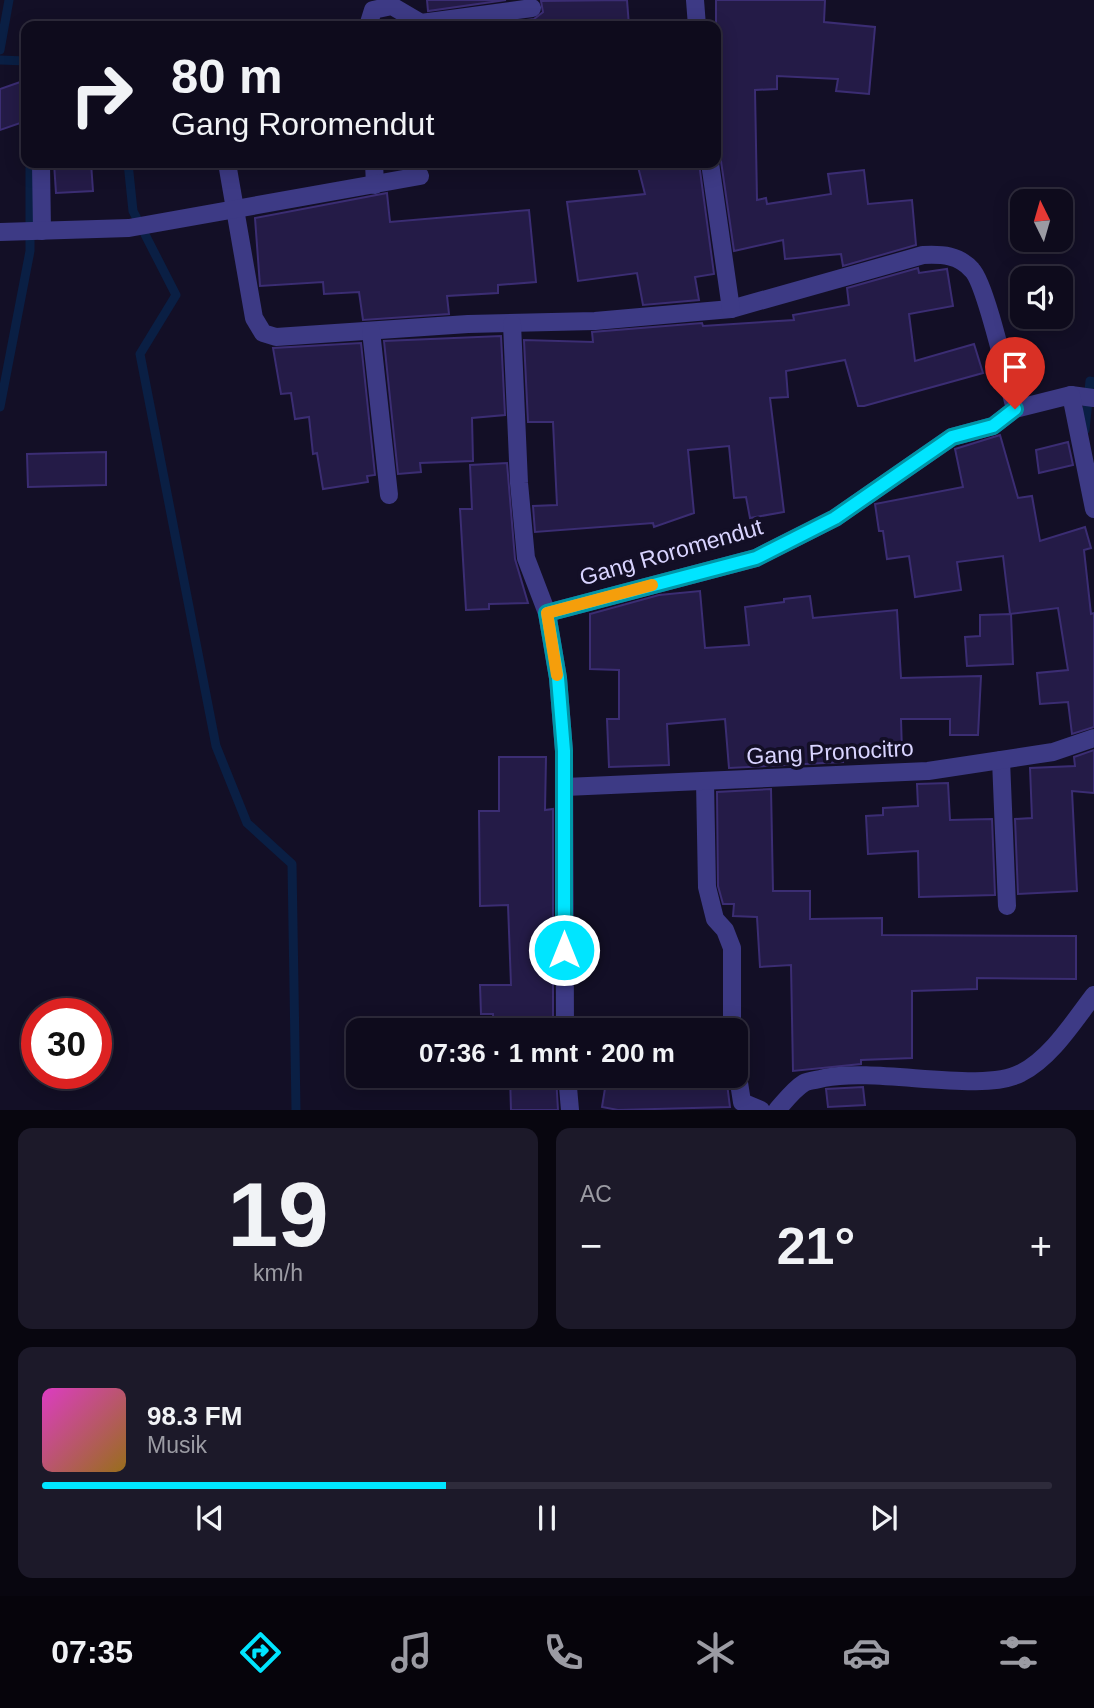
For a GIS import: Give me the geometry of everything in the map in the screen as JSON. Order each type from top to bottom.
[{"type":"street","points":[[695,0],[697,21]]},
{"type":"street","points":[[370,21],[373,10],[392,6],[418,21]]},
{"type":"street","points":[[436,21],[532,8]]},
{"type":"street","points":[[40,231],[41,168]]},
{"type":"street","points":[[229,168],[234,211],[254,318],[263,333],[288,338],[468,324],[595,321],[732,309],[923,255],[950,256],[962,261],[979,280],[1015,409]]},
{"type":"street","points":[[374,168],[375,185]]},
{"type":"street","points":[[711,168],[732,309]]},
{"type":"street","points":[[4,232],[129,228],[420,176]]},
{"type":"street","points":[[512,324],[519,483],[526,558],[547,613],[558,678],[565,787],[565,1018]]},
{"type":"street","points":[[370,331],[389,495]]},
{"type":"street","points":[[1094,398],[1071,395],[1094,509]]},
{"type":"street","name":"Gang Roromendut","points":[[547,613],[756,558],[835,518],[952,437],[993,426],[1015,409],[1071,395]]},
{"type":"street","name":"Gang Pronocitro","points":[[565,787],[928,771],[1053,752],[1094,738]]},
{"type":"street","points":[[1001,760],[1007,906]]},
{"type":"street","points":[[705,781],[707,887],[715,919],[725,930],[732,948],[732,1018]]},
{"type":"street","points":[[777,1110],[804,1083],[844,1074],[973,1080],[1003,1079],[1020,1074],[1034,1065],[1094,995]]},
{"type":"street","points":[[568,1088],[570,1110]]},
{"type":"street","points":[[740,1088],[742,1102],[761,1110]]},
{"type":"building","points":[[427,0],[506,0],[428,11]]},
{"type":"building","points":[[627,0],[629,21],[519,21],[534,19],[543,12],[541,1]]},
{"type":"building","points":[[716,0],[825,0],[824,22],[875,27],[869,94],[836,91],[838,79],[777,76],[777,89],[755,90],[757,200],[766,198],[767,204],[831,194],[828,174],[864,170],[868,204],[912,200],[916,245],[843,266],[841,254],[785,259],[783,240],[734,251],[721,161],[721,21],[716,21]]},
{"type":"building","points":[[21,82],[21,123],[0,130],[0,89]]},
{"type":"building","points":[[54,168],[91,168],[93,191],[56,193]]},
{"type":"building","points":[[638,168],[700,168],[714,274],[695,277],[699,300],[643,305],[637,273],[578,281],[567,202],[645,194]]},
{"type":"building","points":[[387,193],[390,222],[529,210],[536,282],[498,285],[498,293],[447,296],[449,314],[363,320],[359,292],[324,294],[323,282],[260,286],[255,218]]},
{"type":"building","points":[[918,268],[919,273],[947,269],[953,306],[909,314],[915,361],[974,344],[983,373],[858,406],[845,360],[786,371],[788,397],[770,398],[784,512],[750,518],[746,497],[734,498],[729,446],[688,450],[694,513],[654,527],[653,523],[535,532],[533,506],[557,505],[553,422],[528,422],[524,340],[593,342],[592,332],[702,323],[703,326],[794,320],[793,315],[849,305],[847,288]]},
{"type":"building","points":[[501,336],[505,415],[472,418],[473,461],[420,463],[421,472],[398,474],[384,341]]},
{"type":"building","points":[[361,343],[375,475],[367,476],[368,482],[323,489],[317,453],[313,454],[309,417],[295,419],[291,393],[281,394],[273,348]]},
{"type":"building","points":[[1000,435],[1018,498],[1032,496],[1040,541],[1085,527],[1091,548],[1084,550],[1091,614],[1094,613],[1094,727],[1072,734],[1068,702],[1040,704],[1037,673],[1068,670],[1058,608],[1010,614],[1003,556],[957,562],[961,590],[915,597],[909,556],[887,559],[883,531],[879,531],[875,504],[963,487],[955,449]]},
{"type":"building","points":[[1068,442],[1073,465],[1039,473],[1036,450]]},
{"type":"building","points":[[106,452],[106,485],[28,487],[27,454]]},
{"type":"building","points":[[507,463],[515,559],[528,603],[489,604],[489,609],[466,610],[460,509],[472,509],[470,465]]},
{"type":"building","points":[[700,591],[705,648],[749,645],[745,607],[784,602],[784,599],[810,596],[813,618],[897,610],[901,678],[981,676],[978,735],[950,735],[950,719],[901,719],[902,753],[842,755],[843,762],[729,768],[725,719],[667,724],[669,765],[609,767],[607,719],[619,719],[619,670],[590,669],[590,614],[659,595]]},
{"type":"building","points":[[1011,614],[1013,664],[967,666],[965,637],[980,636],[980,615]]},
{"type":"building","points":[[1094,750],[1094,793],[1072,791],[1077,891],[1018,894],[1015,819],[1032,818],[1030,768],[1075,766],[1074,757]]},
{"type":"building","points":[[499,757],[546,757],[545,810],[553,809],[553,1018],[493,1018],[493,1014],[481,1014],[480,985],[511,985],[508,905],[480,906],[479,811],[499,811]]},
{"type":"building","points":[[948,783],[950,820],[992,819],[995,895],[919,897],[918,851],[868,854],[866,816],[883,815],[883,808],[918,806],[917,784]]},
{"type":"building","points":[[771,789],[773,891],[810,891],[810,919],[882,918],[882,935],[1076,936],[1076,979],[977,978],[977,989],[912,991],[912,1058],[861,1060],[861,1064],[793,1071],[791,965],[760,967],[757,917],[733,916],[734,904],[723,904],[718,886],[717,792]]},
{"type":"building","points":[[863,1087],[865,1105],[828,1107],[826,1089]]},
{"type":"building","points":[[510,1088],[557,1088],[558,1110],[511,1110]]},
{"type":"building","points":[[605,1088],[728,1088],[730,1107],[618,1110],[602,1107]]},
{"type":"waterway","points":[[0,50],[9,0]]},
{"type":"waterway","points":[[0,60],[21,61]]},
{"type":"waterway","points":[[0,407],[30,251],[30,168]]},
{"type":"waterway","points":[[129,168],[133,211],[176,295],[140,354],[216,746],[247,823],[292,864],[296,1110]]},
{"type":"waterway","points":[[1085,430],[1090,381],[1094,382]]},
{"type":"slow traffic","points":[[557,675],[547,613],[652,585]]},
{"type":"route","points":[[564,950],[564,751],[558,678],[547,613],[756,558],[835,518],[952,437],[993,426],[1015,409]]}]
